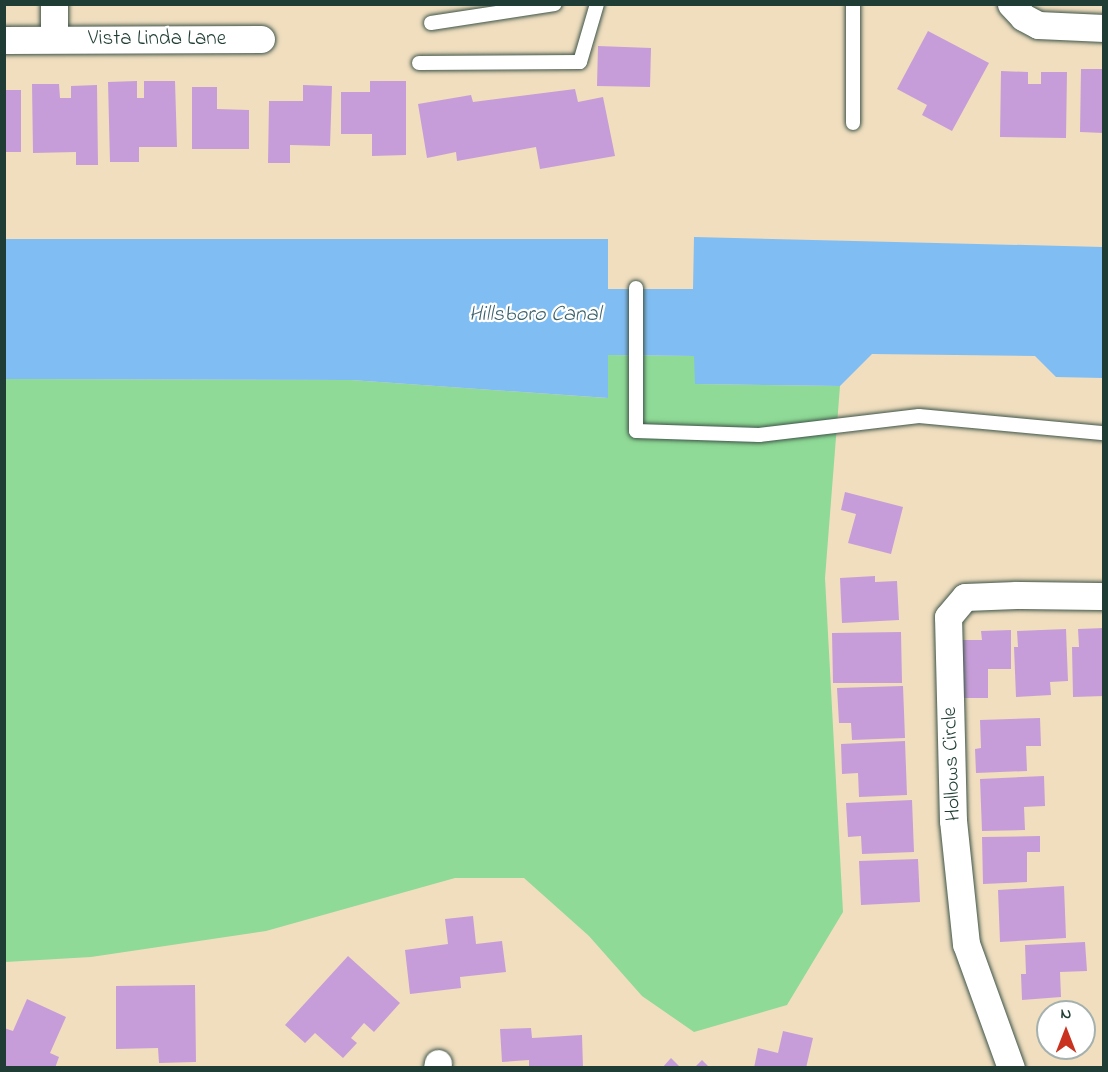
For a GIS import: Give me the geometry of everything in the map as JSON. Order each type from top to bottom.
[{"type":"street","points":[[54,4],[54,39]]},
{"type":"street","points":[[1011,4],[1023,17],[1038,25],[1104,28]]},
{"type":"street","name":"Vista Linda Lane","points":[[4,40],[261,39]]},
{"type":"street","name":"Hollows Circle","points":[[1011,1068],[966,944],[953,821],[948,617],[965,597],[1104,596]]},
{"type":"lane","points":[[430,23],[555,4]]},
{"type":"lane","points":[[419,63],[580,62],[597,4]]},
{"type":"lane","points":[[853,4],[853,123]]},
{"type":"lane","points":[[636,288],[636,431],[759,435],[919,416],[1104,433]]},
{"type":"green space","points":[[608,355],[695,356],[695,384],[840,386],[825,578],[843,912],[787,1005],[694,1032],[642,996],[589,936],[524,878],[455,878],[266,931],[91,957],[5,962],[5,379],[351,380],[607,398]]},
{"type":"water","name":"Hillsboro Canal","points":[[694,237],[1103,247],[1103,378],[1056,377],[1035,356],[872,354],[840,386],[695,384],[694,356],[608,355],[608,398],[351,380],[5,379],[5,239],[608,239],[608,289],[693,289]]},
{"type":"building","points":[[928,31],[989,63],[952,131],[922,115],[927,105],[897,89]]},
{"type":"building","points":[[598,46],[651,48],[650,87],[597,86]]},
{"type":"building","points":[[1081,69],[1104,69],[1104,133],[1080,132]]},
{"type":"building","points":[[1001,71],[1028,72],[1028,84],[1041,84],[1041,72],[1067,72],[1066,138],[1000,137]]},
{"type":"building","points":[[137,81],[137,98],[144,98],[144,81],[175,81],[177,147],[139,147],[139,162],[110,162],[108,82]]},
{"type":"building","points":[[370,81],[406,81],[406,155],[372,156],[372,134],[341,134],[341,92],[370,92]]},
{"type":"building","points":[[32,84],[59,84],[60,98],[71,98],[71,86],[97,85],[98,165],[76,165],[76,152],[33,153]]},
{"type":"building","points":[[303,85],[332,86],[330,146],[290,145],[290,163],[268,163],[269,101],[303,101]]},
{"type":"building","points":[[192,87],[217,87],[217,109],[249,110],[249,149],[192,149]]},
{"type":"building","points":[[575,89],[578,102],[603,97],[615,156],[540,169],[536,147],[457,161],[456,152],[427,158],[418,104],[471,95],[473,102]]},
{"type":"building","points":[[4,90],[21,90],[21,152],[4,152]]},
{"type":"building","points":[[845,492],[903,507],[891,554],[848,543],[856,514],[841,510]]},
{"type":"building","points":[[875,576],[875,582],[897,581],[899,620],[842,623],[840,578]]},
{"type":"building","points":[[1104,628],[1104,696],[1073,697],[1072,647],[1079,647],[1078,629]]},
{"type":"building","points":[[1066,629],[1068,681],[1050,682],[1051,695],[1016,697],[1014,647],[1018,647],[1017,631]]},
{"type":"building","points":[[1011,630],[1011,669],[988,669],[988,698],[958,698],[958,640],[982,640],[981,631]]},
{"type":"building","points":[[901,632],[902,683],[833,683],[832,633]]},
{"type":"building","points":[[903,686],[905,738],[852,740],[851,723],[839,723],[837,688]]},
{"type":"building","points":[[1040,718],[1041,746],[1026,746],[1027,771],[976,773],[975,749],[981,748],[980,720]]},
{"type":"building","points":[[905,741],[907,795],[859,797],[858,773],[842,774],[841,744]]},
{"type":"building","points":[[1044,776],[1045,806],[1024,807],[1025,830],[982,831],[980,779]]},
{"type":"building","points":[[912,800],[914,852],[862,854],[861,836],[848,837],[846,803]]},
{"type":"building","points":[[1040,836],[1040,852],[1027,852],[1027,882],[983,884],[982,837]]},
{"type":"building","points":[[918,859],[920,902],[861,905],[859,861]]},
{"type":"building","points":[[1064,886],[1066,938],[1000,942],[998,890]]},
{"type":"building","points":[[473,916],[476,944],[502,941],[506,972],[460,977],[461,988],[410,994],[405,950],[448,944],[445,919]]},
{"type":"building","points":[[1085,942],[1087,971],[1060,972],[1061,997],[1022,1000],[1021,974],[1026,974],[1025,945]]},
{"type":"building","points":[[348,956],[400,1003],[374,1032],[364,1023],[351,1038],[357,1043],[343,1058],[315,1033],[305,1043],[285,1025]]},
{"type":"building","points":[[195,985],[196,1062],[159,1063],[158,1048],[116,1049],[116,986]]},
{"type":"building","points":[[27,999],[66,1017],[50,1053],[59,1057],[55,1068],[4,1068],[4,1028],[13,1031]]},
{"type":"building","points":[[531,1028],[532,1038],[582,1035],[583,1068],[529,1068],[529,1060],[502,1062],[500,1029]]},
{"type":"building","points":[[783,1031],[813,1038],[806,1068],[754,1068],[758,1048],[778,1053]]},
{"type":"building","points":[[671,1058],[681,1068],[662,1068]]},
{"type":"building","points":[[702,1060],[710,1068],[694,1068]]}]
